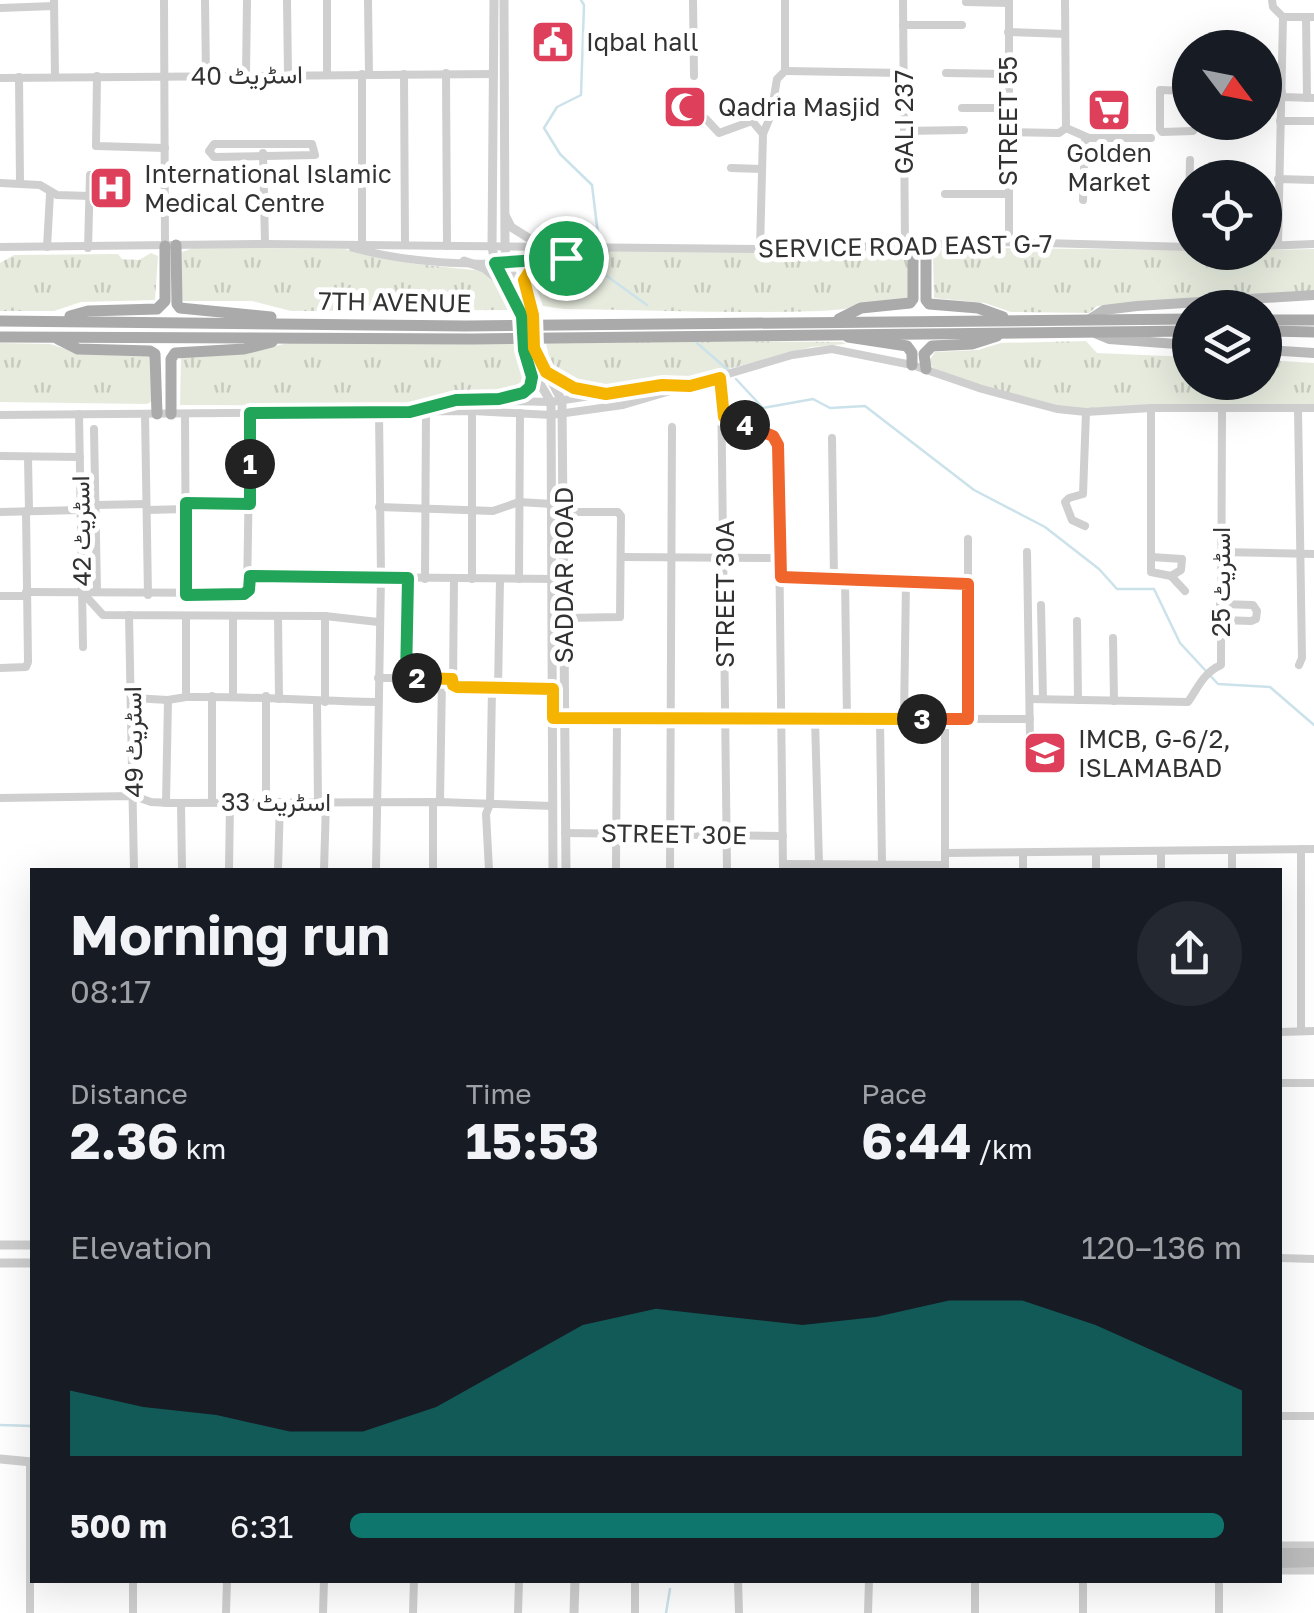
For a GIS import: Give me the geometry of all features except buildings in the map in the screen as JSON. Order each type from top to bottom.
[{"type":"main road","points":[[56,320],[88,310],[158,309],[165,301],[171,245]]},
{"type":"main road","points":[[171,245],[180,308],[252,313],[296,323]]},
{"type":"main road","points":[[914,245],[930,304],[978,308],[1011,326]]},
{"type":"main road","points":[[912,365],[907,346],[864,342],[834,326],[861,308],[910,303],[914,245]]},
{"type":"main road","points":[[1089,324],[1104,310],[1314,295]]},
{"type":"main road","points":[[1089,324],[1172,320]]},
{"type":"main road","points":[[1282,320],[1314,320]]},
{"type":"main road","name":"7TH AVENUE","points":[[0,321],[466,326],[1089,324]]},
{"type":"main road","points":[[1089,324],[1172,329]]},
{"type":"main road","points":[[1089,324],[1109,339],[1172,344]]},
{"type":"main road","name":"7TH AVENUE","points":[[0,337],[586,337],[834,326]]},
{"type":"main road","points":[[926,369],[924,354],[932,346],[972,344],[1011,326]]},
{"type":"main road","points":[[1282,331],[1314,332]]},
{"type":"main road","points":[[54,337],[78,350],[155,354],[151,414]]},
{"type":"main road","points":[[178,414],[171,359],[174,353],[244,350],[291,338]]},
{"type":"main road","points":[[1282,351],[1314,353]]},
{"type":"main road","points":[[1282,1550],[1314,1550]]},
{"type":"main road","points":[[1282,1566],[1314,1562]]},
{"type":"street","points":[[164,0],[165,148],[171,245]]},
{"type":"street","points":[[206,0],[206,76]]},
{"type":"street","points":[[246,74],[248,0]]},
{"type":"street","points":[[287,0],[288,74]]},
{"type":"street","points":[[326,0],[326,74]]},
{"type":"street","points":[[362,245],[368,0]]},
{"type":"street","points":[[494,0],[500,20],[505,248],[507,264],[528,313]]},
{"type":"street","points":[[504,0],[494,74],[492,247],[495,263],[516,302]]},
{"type":"street","points":[[693,0],[694,76]]},
{"type":"street","points":[[760,248],[763,134],[771,115],[777,79],[784,71],[786,0]]},
{"type":"street","name":"GALI 237","points":[[903,0],[904,130],[914,245]]},
{"type":"street","points":[[1064,0],[1065,130]]},
{"type":"street","points":[[966,2],[1008,2]]},
{"type":"street","name":"STREET 55","points":[[1008,2],[1009,242]]},
{"type":"street","points":[[0,8],[54,3],[55,76]]},
{"type":"street","points":[[1273,3],[1283,18],[1282,95],[1311,98],[1310,17],[1283,18]]},
{"type":"street","points":[[903,25],[962,25]]},
{"type":"street","points":[[1008,32],[1065,34]]},
{"type":"street","points":[[784,71],[904,73]]},
{"type":"street","points":[[946,73],[1008,74]]},
{"type":"street","points":[[404,74],[405,245]]},
{"type":"street","points":[[446,74],[447,246]]},
{"type":"street","name":"اسٹریٹ 40","points":[[0,78],[494,74]]},
{"type":"street","points":[[98,76],[96,146],[165,148]]},
{"type":"street","points":[[19,77],[20,184]]},
{"type":"street","points":[[1172,90],[1160,90],[1160,129],[1172,132]]},
{"type":"street","points":[[962,108],[1007,108]]},
{"type":"street","points":[[706,119],[719,134],[752,122],[763,134]]},
{"type":"street","points":[[1282,121],[1314,122]]},
{"type":"street","points":[[904,130],[964,130]]},
{"type":"street","points":[[1007,132],[1065,130],[1085,137],[1151,138]]},
{"type":"street","points":[[1084,200],[1085,137]]},
{"type":"street","points":[[214,144],[263,144],[314,145],[314,156],[214,157],[209,150],[214,144]]},
{"type":"street","points":[[263,144],[265,244]]},
{"type":"street","points":[[731,168],[762,168]]},
{"type":"street","points":[[88,248],[90,175]]},
{"type":"street","points":[[1282,180],[1314,180]]},
{"type":"street","points":[[0,184],[40,186],[50,194],[90,196]]},
{"type":"street","points":[[47,247],[50,194]]},
{"type":"street","points":[[945,194],[1008,194]]},
{"type":"street","points":[[505,215],[511,227],[544,248]]},
{"type":"street","name":"SERVICE ROAD EAST G-7","points":[[0,249],[265,244],[760,248],[1009,242],[1172,247]]},
{"type":"street","points":[[1282,246],[1314,244]]},
{"type":"street","name":"SERVICE ROAD EAST G-7","points":[[345,246],[410,262],[507,264],[620,247]]},
{"type":"street","points":[[499,399],[518,396],[532,382],[524,280],[539,265],[566,258]]},
{"type":"street","points":[[464,262],[495,276],[528,313]]},
{"type":"street","name":"SADDAR ROAD","points":[[529,349],[546,372],[557,402],[552,504],[554,868]]},
{"type":"street","points":[[3,413],[557,414],[623,405],[792,354],[832,349],[912,365],[1035,404],[1086,412],[1314,408]]},
{"type":"street","points":[[531,369],[557,402]]},
{"type":"street","points":[[546,372],[574,388],[606,394]]},
{"type":"street","name":"STREET 30A","points":[[720,378],[724,417],[726,868]]},
{"type":"street","points":[[410,412],[456,400],[557,402],[662,385],[690,386]]},
{"type":"street","points":[[1151,557],[1182,559],[1182,570],[1171,576],[1152,574],[1151,557],[1152,408]]},
{"type":"street","points":[[1298,408],[1302,658],[1299,665]]},
{"type":"street","name":"اسٹریٹ 25","points":[[1030,699],[1188,702],[1200,681],[1221,665],[1222,409]]},
{"type":"street","points":[[472,411],[472,579]]},
{"type":"street","points":[[376,868],[379,412]]},
{"type":"street","points":[[518,578],[520,412]]},
{"type":"street","points":[[1085,526],[1072,520],[1065,502],[1083,494],[1086,412]]},
{"type":"street","points":[[0,596],[82,592],[247,593],[250,413]]},
{"type":"street","points":[[425,579],[426,413]]},
{"type":"street","name":"اسٹریٹ 42","points":[[79,414],[83,647]]},
{"type":"street","points":[[148,594],[146,507],[151,414]]},
{"type":"street","points":[[178,414],[186,506],[186,595]]},
{"type":"street","name":"SADDAR ROAD","points":[[557,414],[564,512],[566,868]]},
{"type":"street","points":[[724,417],[773,436],[778,445],[783,867],[818,864],[945,868],[945,719]]},
{"type":"street","points":[[670,868],[672,427]]},
{"type":"street","points":[[94,429],[97,592]]},
{"type":"street","points":[[832,438],[834,579]]},
{"type":"street","points":[[0,456],[80,457]]},
{"type":"street","points":[[0,668],[26,667],[28,457]]},
{"type":"street","points":[[379,507],[493,511],[518,502],[552,504]]},
{"type":"street","points":[[0,512],[95,505],[250,504]]},
{"type":"street","points":[[564,512],[621,513],[619,619],[565,618]]},
{"type":"street","points":[[968,538],[968,719]]},
{"type":"street","points":[[1027,552],[1030,741]]},
{"type":"street","points":[[1220,552],[1314,554]]},
{"type":"street","points":[[621,557],[780,558]]},
{"type":"street","points":[[250,576],[553,579]]},
{"type":"street","points":[[1171,576],[1184,591]]},
{"type":"street","points":[[781,577],[968,584]]},
{"type":"street","points":[[406,678],[408,578]]},
{"type":"street","points":[[452,682],[454,579]]},
{"type":"street","points":[[489,868],[486,814],[490,804],[500,579]]},
{"type":"street","points":[[845,579],[847,719]]},
{"type":"street","points":[[904,719],[906,582]]},
{"type":"street","points":[[82,592],[98,613],[324,616],[378,622]]},
{"type":"street","points":[[1220,604],[1253,605],[1258,611],[1252,621],[1220,620]]},
{"type":"street","points":[[1041,606],[1043,699]]},
{"type":"street","name":"اسٹریٹ 49","points":[[129,615],[134,868]]},
{"type":"street","points":[[185,698],[186,616]]},
{"type":"street","points":[[232,696],[233,616]]},
{"type":"street","points":[[278,616],[278,699]]},
{"type":"street","points":[[324,616],[324,868]]},
{"type":"street","points":[[1077,621],[1078,700]]},
{"type":"street","points":[[1113,638],[1114,701]]},
{"type":"street","points":[[378,678],[442,678],[495,688],[553,689]]},
{"type":"street","points":[[434,868],[442,678]]},
{"type":"street","points":[[212,696],[212,802]]},
{"type":"street","points":[[132,698],[266,696],[321,702],[378,702]]},
{"type":"street","points":[[266,696],[266,802]]},
{"type":"street","points":[[166,802],[168,700]]},
{"type":"street","points":[[553,718],[1030,719]]},
{"type":"street","points":[[616,868],[617,718]]},
{"type":"street","points":[[815,718],[818,864]]},
{"type":"street","points":[[880,719],[882,865]]},
{"type":"street","name":"اسٹریٹ 33","points":[[0,798],[134,796],[150,802],[182,803],[553,806]]},
{"type":"street","points":[[278,868],[280,802]]},
{"type":"street","points":[[182,803],[182,868]]},
{"type":"street","points":[[229,868],[230,804]]},
{"type":"street","name":"STREET 30E","points":[[566,832],[784,836]]},
{"type":"street","points":[[1301,1032],[1302,849]]},
{"type":"street","points":[[945,853],[1314,849]]},
{"type":"street","points":[[1096,852],[1096,868]]},
{"type":"street","points":[[1161,852],[1161,868]]},
{"type":"street","points":[[1232,852],[1232,868]]},
{"type":"street","points":[[1023,854],[1024,868]]},
{"type":"street","points":[[1282,1032],[1314,1031]]},
{"type":"street","points":[[1282,1083],[1314,1083]]},
{"type":"street","points":[[0,1245],[30,1246]]},
{"type":"street","points":[[1282,1258],[1314,1258]]},
{"type":"street","points":[[0,1263],[30,1263]]},
{"type":"street","points":[[1282,1416],[1314,1416]]},
{"type":"street","points":[[0,1459],[30,1462]]},
{"type":"street","points":[[1282,1566],[1314,1570]]},
{"type":"street","points":[[30,1583],[30,1613]]},
{"type":"street","points":[[133,1583],[133,1613]]},
{"type":"street","points":[[226,1613],[227,1583]]},
{"type":"street","points":[[323,1613],[324,1583]]},
{"type":"street","points":[[413,1613],[414,1583]]},
{"type":"street","points":[[518,1613],[519,1583]]},
{"type":"street","points":[[574,1613],[575,1583]]},
{"type":"street","points":[[634,1583],[634,1613]]},
{"type":"street","points":[[738,1583],[739,1613]]},
{"type":"street","points":[[868,1613],[869,1583]]},
{"type":"street","points":[[974,1613],[975,1583]]},
{"type":"street","points":[[1083,1583],[1083,1613]]},
{"type":"street","points":[[1219,1583],[1219,1613]]},
{"type":"green space","points":[[193,248],[344,249],[415,264],[484,271],[503,287],[516,310],[291,311],[252,301],[183,301],[180,296],[182,252]]},
{"type":"green space","points":[[910,248],[909,295],[905,302],[831,310],[564,309],[543,306],[536,287],[538,278],[557,266],[620,249]]},
{"type":"green space","points":[[937,249],[1172,250],[1172,270],[1282,270],[1282,250],[1314,249],[1314,294],[1282,296],[1282,290],[1172,290],[1172,302],[1097,306],[1089,313],[1011,312],[985,303],[934,298],[933,254]]},
{"type":"green space","points":[[151,253],[158,256],[155,300],[81,302],[54,311],[0,311],[0,263],[14,255],[118,254],[122,259],[139,260]]},
{"type":"green space","points":[[518,340],[529,380],[525,388],[453,395],[412,406],[180,405],[181,358],[255,351],[292,342]]},
{"type":"green space","points":[[1086,341],[1097,353],[1172,356],[1172,400],[1282,400],[1282,361],[1314,363],[1314,407],[1070,410],[999,393],[933,368],[929,361],[935,352],[978,350],[1001,343]]},
{"type":"green space","points":[[0,343],[155,354],[154,400],[147,404],[0,402]]},
{"type":"green space","points":[[546,343],[846,344],[811,347],[684,381],[604,388],[579,383],[562,374],[550,362]]},
{"type":"waterway","points":[[581,0],[581,95],[557,107],[544,128],[560,154],[592,185],[599,243]]},
{"type":"waterway","points":[[601,255],[604,274],[647,305]]},
{"type":"waterway","points":[[697,343],[728,370]]},
{"type":"waterway","points":[[736,379],[763,408],[813,399],[830,408],[865,406],[974,490],[1045,527],[1099,569],[1117,589],[1154,589],[1180,643],[1218,684],[1270,687],[1314,725]]},
{"type":"waterway","points":[[0,1425],[30,1426]]},
{"type":"waterway","points":[[666,1613],[670,1589]]},
{"type":"place","name":"Iqbal hall","points":[[553,42]]},
{"type":"place","name":"Qadria Masjid","points":[[685,107]]},
{"type":"place","name":"Golden Market","points":[[1109,110]]},
{"type":"place","name":"International Islamic Medical Centre","points":[[111,188]]},
{"type":"place","name":"IMCB, G-6/2, ISLAMABAD","points":[[1045,753]]},
{"type":"route","points":[[566,258],[532,268],[524,280],[533,315],[534,348],[546,372],[582,391],[606,394],[662,385],[690,386],[720,378],[724,417],[773,436],[778,445],[781,577],[968,584],[968,719],[553,718],[553,689],[457,687],[452,679],[406,678],[408,578],[250,576],[249,590],[244,594],[186,595],[186,503],[250,504],[250,413],[410,412],[456,400],[518,396],[530,387],[532,377],[524,350],[522,316],[495,263],[566,258]]}]
